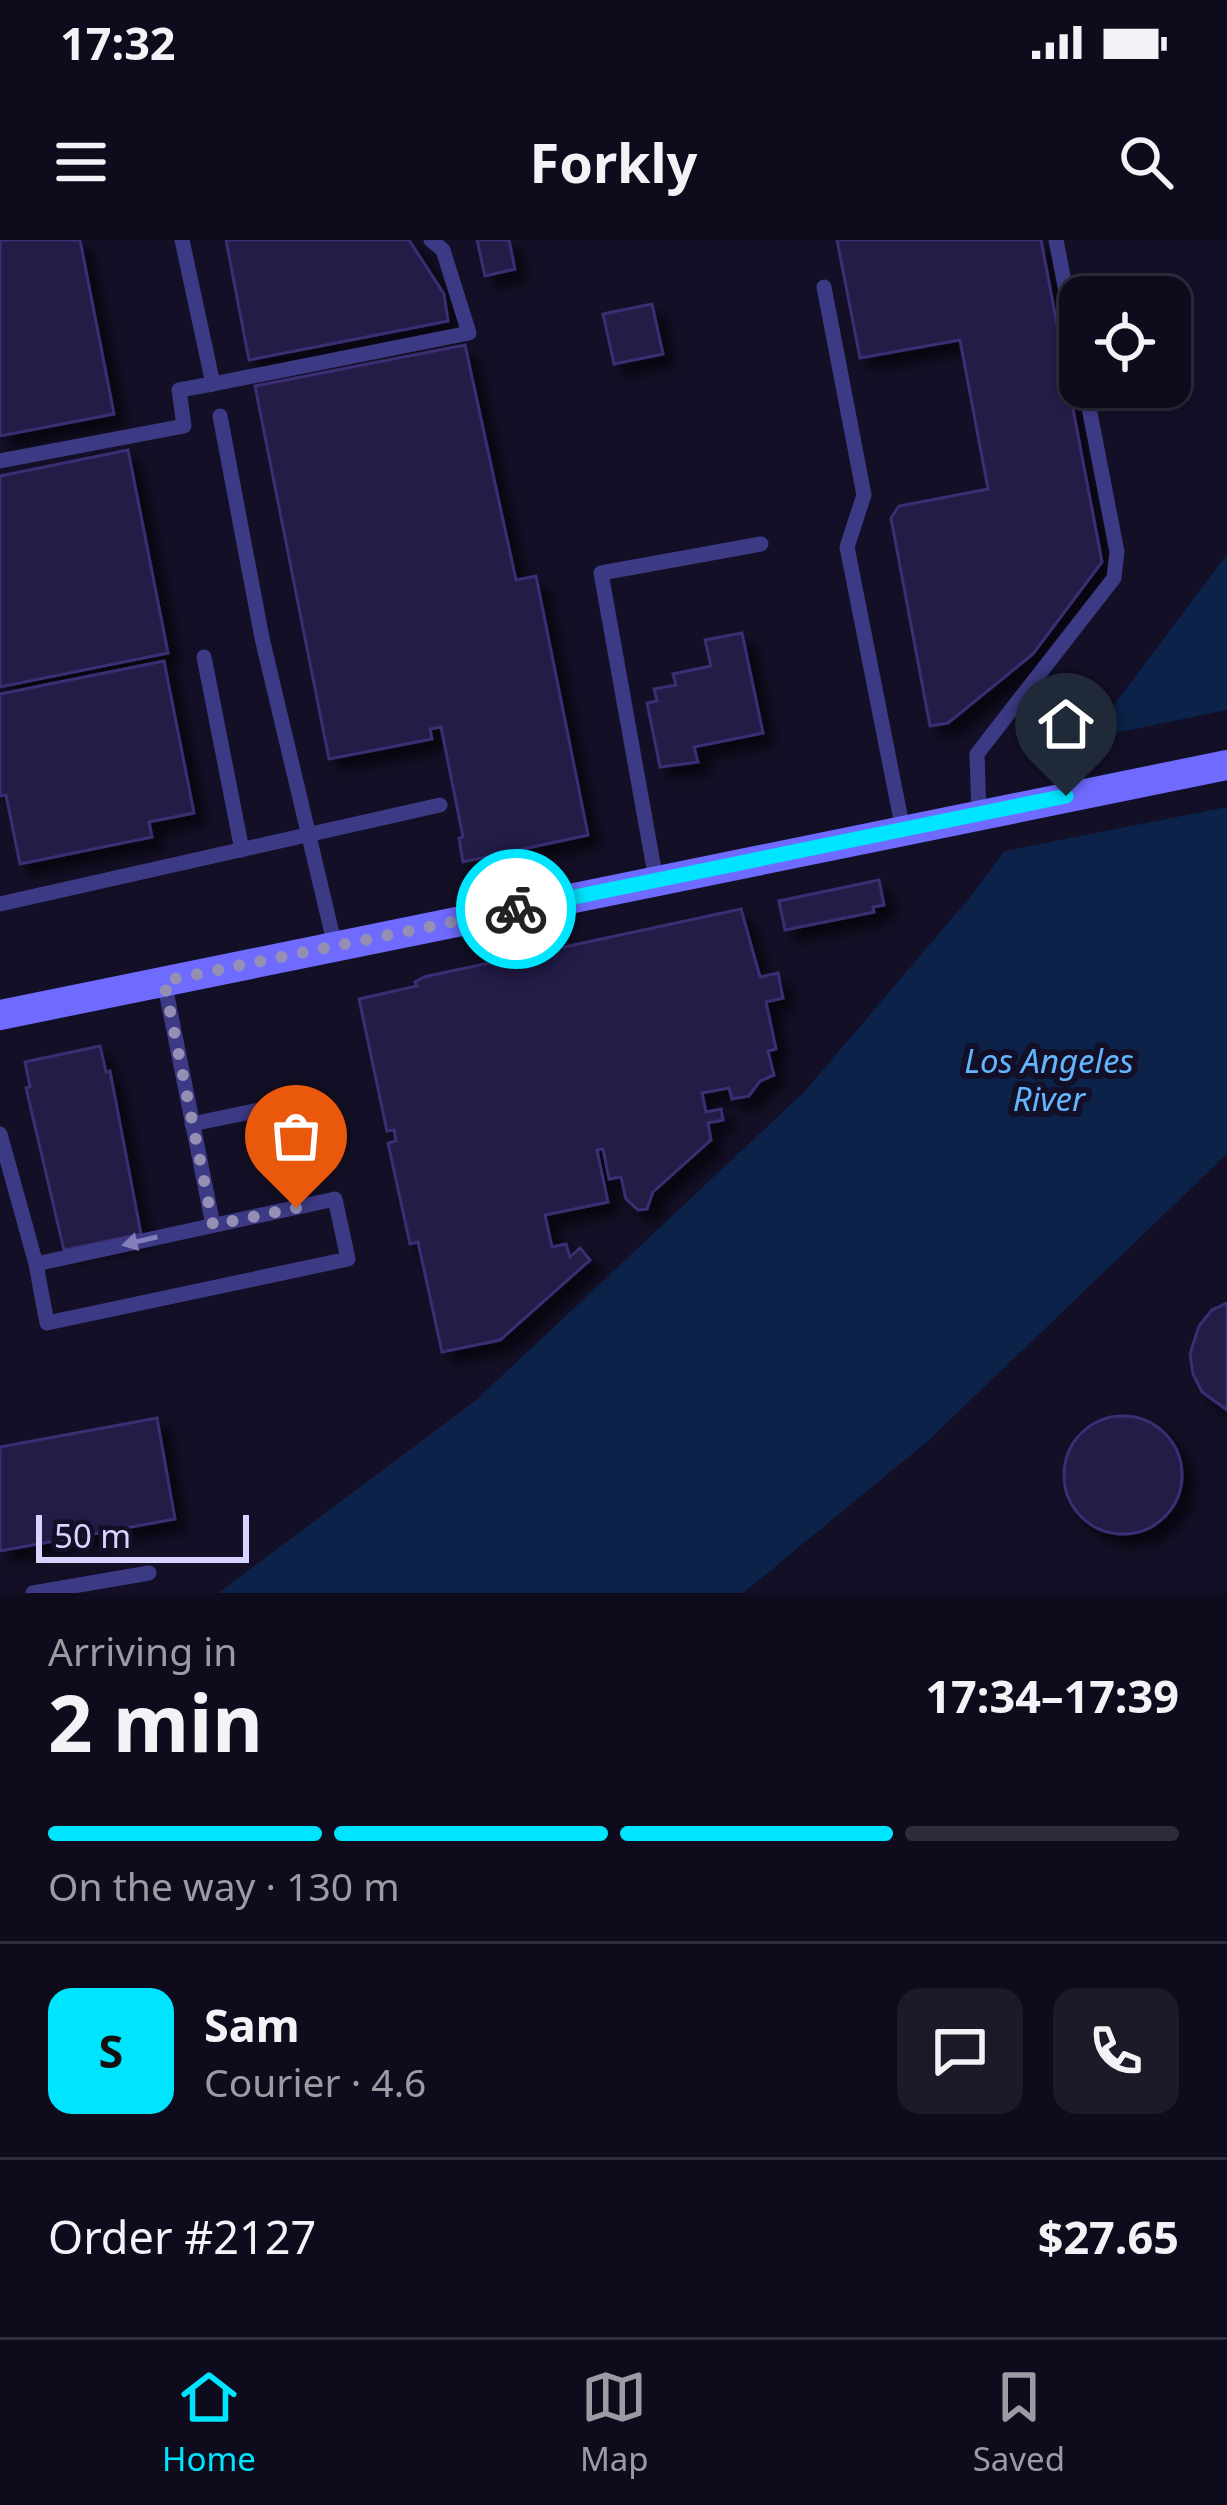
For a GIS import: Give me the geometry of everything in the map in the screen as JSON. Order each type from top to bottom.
[{"type":"main road","points":[[0,1015],[1227,765]]},
{"type":"lane","points":[[182,240],[213,384]]},
{"type":"lane","points":[[0,461],[184,426],[179,390],[469,333],[443,250],[431,240]]},
{"type":"lane","points":[[1056,240],[1063,276]]},
{"type":"lane","points":[[824,287],[864,495],[848,547],[904,830]]},
{"type":"lane","points":[[979,814],[977,754],[1114,578],[1117,552],[1089,408]]},
{"type":"lane","points":[[220,416],[262,638],[335,946]]},
{"type":"lane","points":[[656,880],[601,572],[761,544]]},
{"type":"lane","points":[[205,657],[242,850]]},
{"type":"lane","points":[[0,904],[440,805]]},
{"type":"lane","points":[[164,981],[213,1225]]},
{"type":"lane","points":[[192,1124],[279,1106]]},
{"type":"lane","points":[[0,1134],[47,1323],[348,1259],[335,1199],[35,1264]]},
{"type":"lane","points":[[33,1593],[149,1574]]},
{"type":"water","name":"Los Angeles River","points":[[1227,554],[1227,1154],[928,1441],[743,1593],[218,1593],[475,1401],[805,1091],[970,897]]},
{"type":"pier","points":[[1227,710],[1227,807],[995,853],[1081,740]]},
{"type":"building","points":[[0,240],[80,240],[114,414],[0,436]]},
{"type":"building","points":[[226,240],[409,240],[444,294],[448,321],[249,360]]},
{"type":"building","points":[[477,240],[509,240],[515,269],[485,276]]},
{"type":"building","points":[[837,240],[1041,240],[1059,335],[1059,408],[1073,408],[1102,562],[1033,654],[948,723],[930,726],[891,518],[899,506],[988,489],[960,340],[860,358]]},
{"type":"building","points":[[652,304],[663,354],[614,364],[603,314]]},
{"type":"building","points":[[465,345],[516,580],[536,576],[588,835],[463,862],[459,838],[463,837],[441,727],[430,729],[432,739],[329,759],[255,386]]},
{"type":"building","points":[[128,450],[168,653],[0,687],[0,476]]},
{"type":"building","points":[[742,633],[763,733],[694,747],[698,762],[660,767],[647,703],[657,701],[654,689],[676,685],[673,674],[711,666],[705,640]]},
{"type":"building","points":[[164,661],[194,813],[149,822],[152,837],[20,864],[6,795],[0,796],[0,694]]},
{"type":"building","points":[[879,880],[884,905],[873,907],[874,912],[785,930],[779,901]]},
{"type":"building","points":[[741,909],[760,977],[778,973],[783,998],[766,1002],[776,1049],[768,1051],[774,1075],[760,1081],[749,1096],[732,1099],[729,1088],[702,1093],[706,1112],[721,1109],[723,1120],[708,1123],[711,1140],[653,1192],[647,1209],[638,1210],[626,1199],[621,1177],[609,1179],[603,1149],[597,1150],[608,1202],[545,1215],[552,1247],[566,1244],[570,1257],[580,1248],[590,1260],[500,1340],[442,1352],[418,1242],[410,1244],[388,1143],[396,1141],[394,1130],[387,1131],[359,999],[417,986],[415,982],[424,977]]},
{"type":"building","points":[[100,1046],[106,1072],[110,1071],[141,1234],[64,1250],[26,1088],[30,1087],[25,1062]]},
{"type":"building","points":[[1227,1303],[1227,1410],[1202,1392],[1190,1354],[1199,1326],[1212,1310]]},
{"type":"building","points":[[1123,1416],[1146,1420],[1165,1433],[1178,1452],[1182,1475],[1178,1498],[1165,1517],[1146,1530],[1123,1534],[1100,1530],[1081,1517],[1068,1498],[1064,1475],[1068,1452],[1081,1433],[1100,1420]]},
{"type":"building","points":[[157,1418],[175,1519],[0,1551],[0,1447]]},
{"type":"way so far","points":[[296,1208],[213,1225],[164,981],[516,909]]},
{"type":"route","points":[[516,909],[1066,796]]}]
